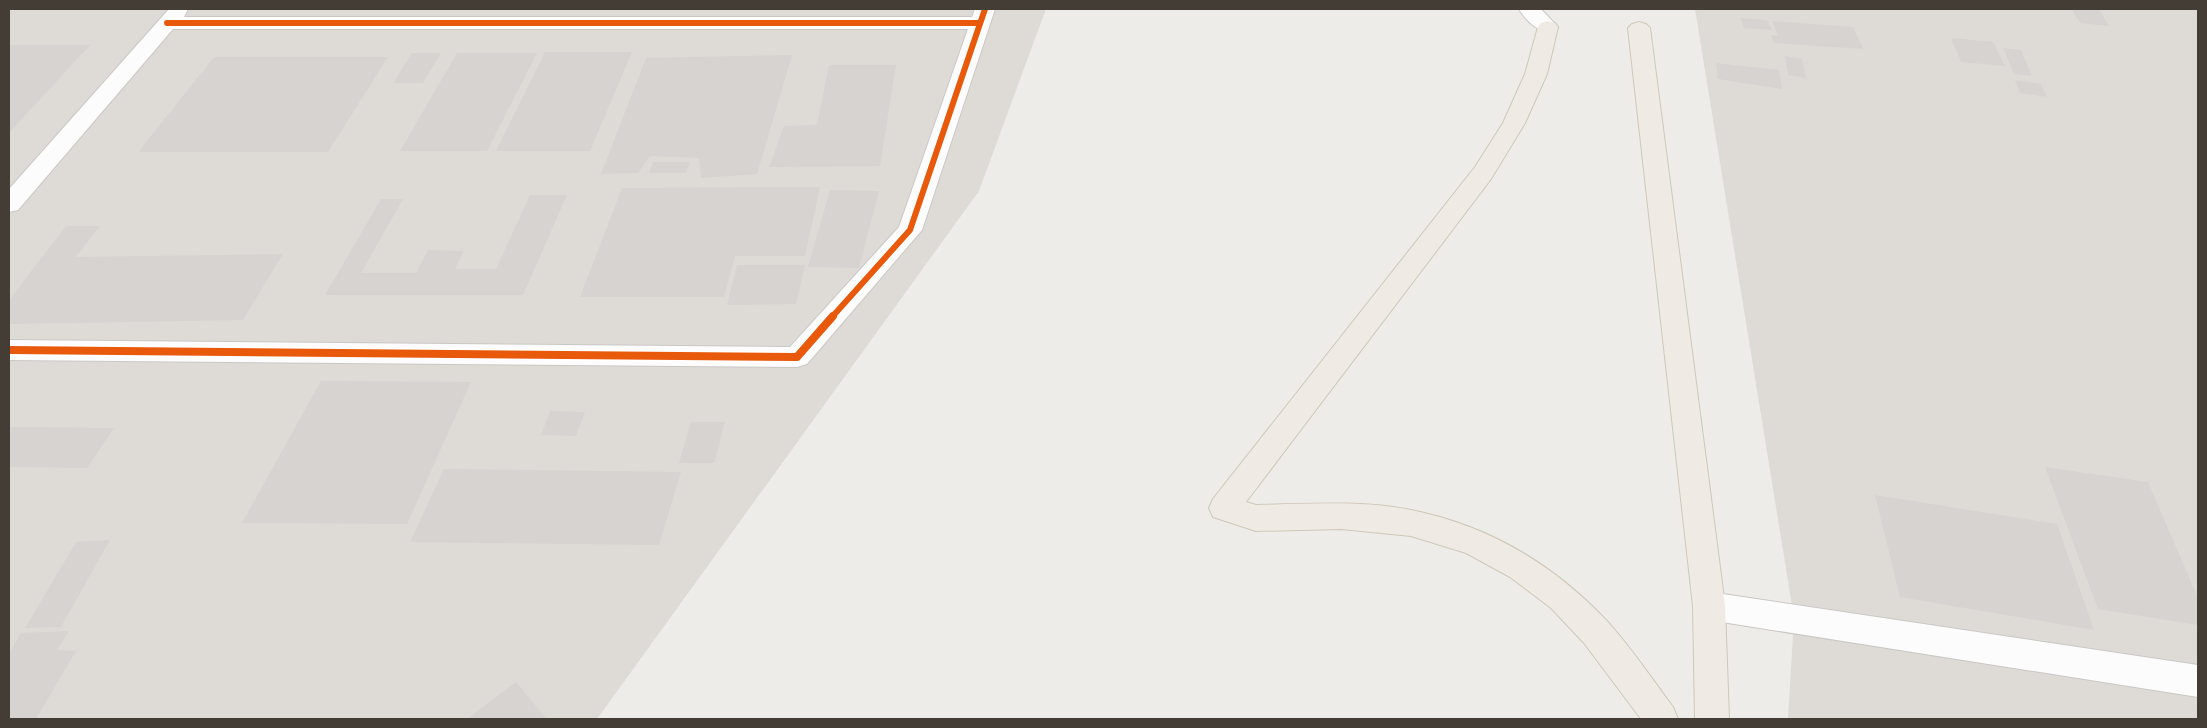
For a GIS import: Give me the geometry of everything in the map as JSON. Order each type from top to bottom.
[{"type":"main road","points":[[1548,28],[1536,74],[1514,123],[1483,173],[1224,508],[1256,518],[1341,516],[1411,523],[1474,542],[1521,567],[1562,598],[1596,632],[1661,719]]},
{"type":"main road","points":[[1639,28],[1709,606],[1712,719]]},
{"type":"street","points":[[1529,9],[1548,28]]},
{"type":"street","points":[[9,204],[174,16],[982,16],[910,230],[798,357],[9,350]]},
{"type":"street","points":[[1709,606],[2198,681]]},
{"type":"shaded area","points":[[9,9],[1046,9],[979,191],[597,719],[9,719]]},
{"type":"shaded area","points":[[1695,9],[2198,9],[2198,719],[1788,719],[1794,618]]},
{"type":"building","points":[[2072,9],[2099,9],[2109,26],[2080,23]]},
{"type":"building","points":[[1740,18],[1767,20],[1772,30],[1744,28]]},
{"type":"building","points":[[1772,21],[1853,27],[1863,49],[1774,43],[1771,35],[1778,36]]},
{"type":"building","points":[[1951,38],[1993,42],[2005,66],[1961,62]]},
{"type":"building","points":[[9,45],[90,45],[9,133]]},
{"type":"building","points":[[2003,48],[2021,50],[2032,76],[2014,74]]},
{"type":"building","points":[[545,52],[632,52],[590,151],[496,151]]},
{"type":"building","points":[[412,53],[441,53],[423,83],[393,83]]},
{"type":"building","points":[[457,53],[537,53],[487,151],[400,151]]},
{"type":"building","points":[[792,55],[757,174],[701,178],[699,158],[650,156],[638,173],[601,174],[646,58]]},
{"type":"building","points":[[1785,56],[1802,59],[1806,78],[1788,75]]},
{"type":"building","points":[[214,57],[388,57],[328,152],[138,152]]},
{"type":"building","points":[[1716,63],[1779,70],[1782,89],[1718,79]]},
{"type":"building","points":[[829,65],[896,65],[880,166],[769,167],[784,126],[817,125]]},
{"type":"building","points":[[2015,80],[2041,84],[2047,97],[2020,93]]},
{"type":"building","points":[[653,162],[690,162],[686,173],[649,173]]},
{"type":"building","points":[[820,187],[805,256],[735,256],[724,297],[580,297],[622,188]]},
{"type":"building","points":[[830,190],[879,191],[859,268],[808,267]]},
{"type":"building","points":[[530,195],[567,195],[523,295],[325,295],[381,199],[403,199],[361,273],[416,273],[428,250],[464,251],[455,269],[496,269]]},
{"type":"building","points":[[66,226],[100,226],[76,257],[283,254],[243,320],[9,324],[9,300]]},
{"type":"building","points":[[737,265],[805,265],[796,304],[727,305]]},
{"type":"building","points":[[321,381],[471,382],[407,524],[242,523]]},
{"type":"building","points":[[550,411],[585,412],[576,436],[541,435]]},
{"type":"building","points":[[691,422],[725,422],[714,463],[679,463]]},
{"type":"building","points":[[9,427],[114,428],[87,468],[9,467]]},
{"type":"building","points":[[2045,467],[2148,482],[2198,598],[2198,625],[2098,609]]},
{"type":"building","points":[[444,469],[681,472],[659,545],[410,542]]},
{"type":"building","points":[[1875,495],[2057,524],[2094,630],[1900,597]]},
{"type":"building","points":[[110,540],[61,627],[25,628],[76,542]]},
{"type":"building","points":[[69,631],[57,650],[76,651],[36,719],[9,719],[9,653],[21,633]]},
{"type":"building","points":[[516,682],[547,719],[467,719]]},
{"type":"cycle path","points":[[9,350],[797,357],[910,230],[985,9]]},
{"type":"cycle path","points":[[167,23],[979,23]]}]
